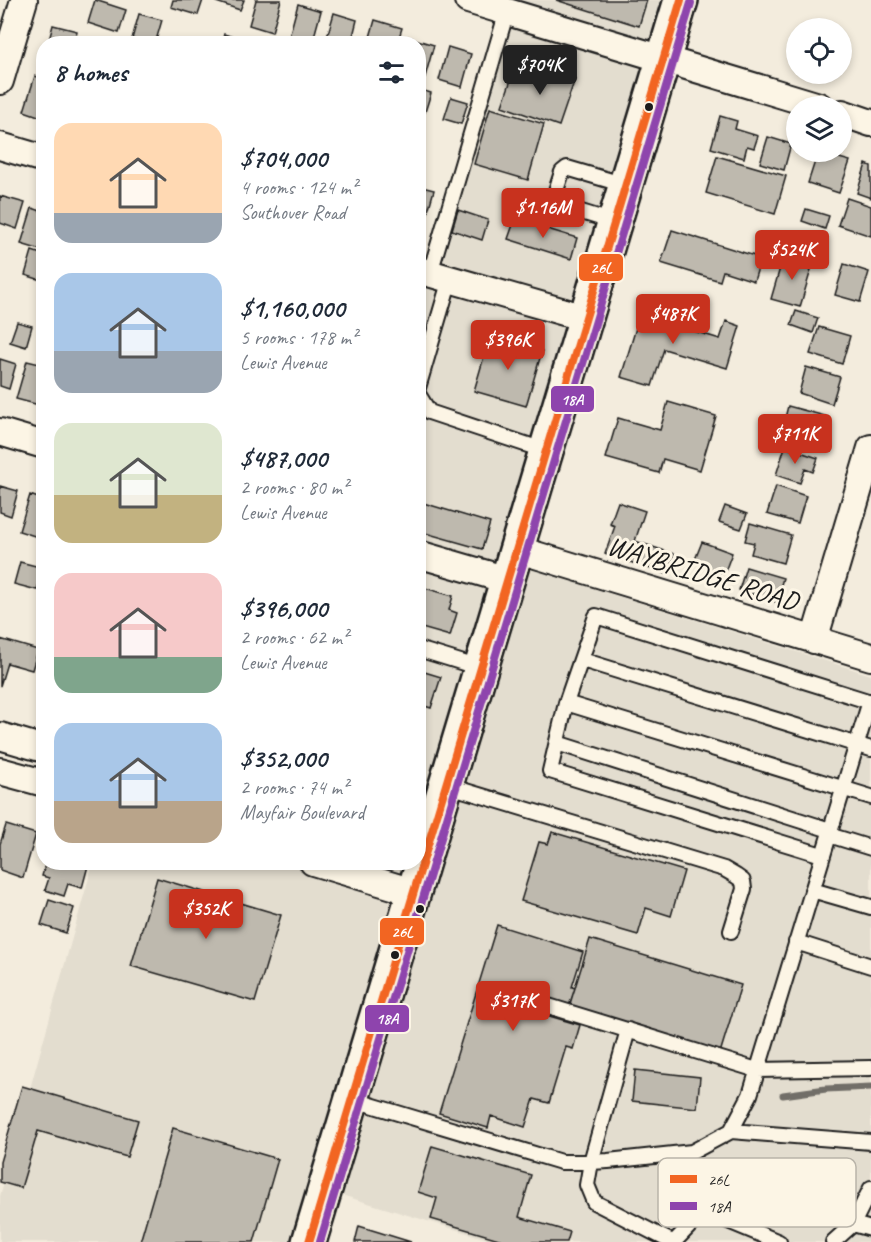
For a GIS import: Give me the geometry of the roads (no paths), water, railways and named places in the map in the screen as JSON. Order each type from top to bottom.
[{"type":"main road","points":[[426,838],[431,817],[446,784],[681,0]]},
{"type":"main road","points":[[309,1242],[418,870]]},
{"type":"street","points":[[0,81],[24,0]]},
{"type":"street","points":[[468,0],[786,96]]},
{"type":"street","points":[[852,116],[871,123]]},
{"type":"street","points":[[0,146],[36,157]]},
{"type":"street","points":[[433,274],[585,318]]},
{"type":"street","points":[[0,432],[36,443]]},
{"type":"street","points":[[814,639],[871,448]]},
{"type":"street","name":"WAYBRIDGE ROAD","points":[[516,549],[871,657]]},
{"type":"street","points":[[426,556],[507,580]]},
{"type":"street","points":[[0,736],[36,746]]},
{"type":"street","points":[[0,771],[36,781]]},
{"type":"street","points":[[340,870],[413,892]]},
{"type":"lane","points":[[426,327],[433,274],[507,11]]},
{"type":"lane","points":[[614,222],[565,207],[557,201],[555,194],[562,172],[567,168],[625,185]]},
{"type":"lane","points":[[426,407],[429,412],[546,451]]},
{"type":"lane","points":[[351,1099],[561,1162],[591,1162],[692,1152],[730,1131],[750,1095],[870,701],[597,616],[566,703],[550,771],[822,855]]},
{"type":"lane","points":[[426,651],[480,668]]},
{"type":"lane","points":[[582,660],[871,749]]},
{"type":"lane","points":[[566,703],[871,797]]},
{"type":"lane","points":[[557,743],[829,832],[871,848]]},
{"type":"lane","points":[[446,784],[724,869],[743,881],[744,889],[731,931]]},
{"type":"lane","points":[[812,890],[871,907]]},
{"type":"lane","points":[[796,942],[871,966]]},
{"type":"lane","points":[[542,1004],[757,1070],[871,1068]]},
{"type":"lane","points":[[628,1030],[591,1162],[587,1185],[594,1202],[673,1242],[688,1227]]},
{"type":"lane","points":[[730,1131],[871,1142]]},
{"type":"lane","points":[[856,1218],[871,1188]]},
{"type":"lane","points":[[856,1225],[871,1229]]},
{"type":"lane","points":[[743,1227],[779,1242]]},
{"type":"lane","points":[[833,1242],[850,1227]]},
{"type":"waterway","points":[[783,1095],[826,1089],[871,1087]]}]
